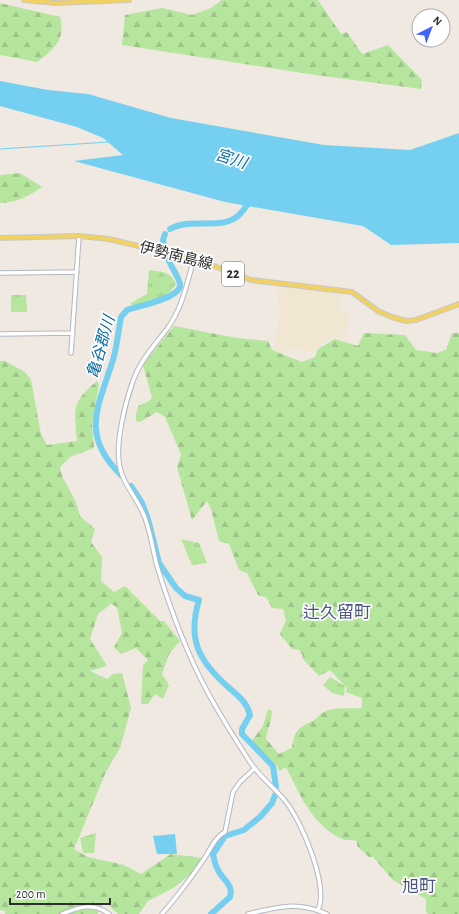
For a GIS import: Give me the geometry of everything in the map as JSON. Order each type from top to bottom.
[{"type":"main road","points":[[24,0],[56,4],[129,0]]},
{"type":"main road","name":"伊勢南島線","points":[[0,238],[79,236],[109,239],[153,251],[212,264],[251,280],[352,292],[378,311],[406,321],[416,320],[459,304]]},
{"type":"street","points":[[71,353],[79,236]]},
{"type":"street","points":[[194,259],[184,296],[175,316],[145,357],[135,375],[127,401],[119,440],[120,469],[141,507],[151,530],[159,570],[191,658],[215,706],[255,768],[285,801],[297,820],[320,879],[322,898],[318,910]]},
{"type":"street","points":[[0,273],[77,272]]},
{"type":"street","points":[[0,334],[73,333]]},
{"type":"street","points":[[162,914],[174,900],[211,847],[221,834],[225,832],[233,792],[240,782],[255,768]]},
{"type":"street","points":[[62,914],[78,907],[88,906],[102,909],[109,914]]},
{"type":"street","points":[[248,914],[281,907],[300,906],[318,910],[327,914]]},
{"type":"shaded area","points":[[279,286],[341,294],[339,309],[349,311],[345,338],[330,337],[317,348],[315,353],[291,348],[285,354],[275,350],[280,305],[278,300]]},
{"type":"green space","points":[[222,0],[318,0],[341,34],[347,32],[362,54],[388,45],[422,80],[421,89],[316,75],[122,45],[125,15],[162,8],[192,15],[211,8]]},
{"type":"green space","points":[[0,3],[60,17],[60,38],[49,53],[37,62],[0,55]]},
{"type":"green space","points":[[20,173],[42,187],[22,198],[11,202],[0,203],[0,175]]},
{"type":"green space","points":[[149,270],[168,274],[176,284],[163,296],[133,306],[131,303],[147,294]]},
{"type":"green space","points":[[11,295],[26,295],[27,312],[11,312]]},
{"type":"green space","points":[[174,326],[237,338],[268,341],[272,350],[302,362],[315,357],[318,349],[335,339],[358,346],[364,333],[405,335],[416,350],[437,353],[446,350],[452,333],[459,333],[459,914],[429,914],[426,912],[426,899],[393,880],[373,857],[369,857],[357,846],[357,841],[342,839],[323,826],[308,808],[286,767],[279,771],[277,765],[251,742],[263,726],[268,709],[272,711],[272,715],[266,739],[279,754],[292,748],[294,738],[300,728],[313,721],[322,713],[331,709],[362,708],[362,698],[346,692],[347,688],[330,670],[319,676],[302,658],[303,656],[299,650],[292,649],[280,634],[286,620],[283,609],[272,608],[267,598],[258,595],[247,573],[239,570],[229,544],[219,541],[211,509],[207,501],[192,520],[177,467],[181,454],[165,417],[157,412],[140,422],[136,421],[136,413],[139,405],[148,402],[152,398],[143,365]]},
{"type":"green space","points":[[0,361],[5,361],[25,372],[31,380],[41,434],[47,445],[77,441],[75,414],[78,401],[82,395],[97,381],[99,385],[92,424],[94,448],[70,457],[60,467],[62,476],[76,502],[80,516],[95,529],[91,542],[102,557],[101,581],[114,592],[125,586],[160,621],[164,621],[180,641],[169,654],[162,674],[169,685],[163,699],[155,694],[148,704],[141,704],[143,665],[148,660],[136,648],[121,654],[114,647],[122,633],[117,607],[111,604],[98,614],[90,639],[107,666],[90,671],[107,679],[113,674],[122,673],[131,708],[120,748],[105,774],[74,849],[88,857],[124,865],[141,874],[171,854],[203,858],[193,872],[175,887],[148,901],[139,914],[118,914],[105,902],[97,914],[5,914],[5,911],[0,910]]},
{"type":"green space","points":[[181,539],[199,543],[207,563],[192,565]]},
{"type":"green space","points":[[330,677],[345,686],[344,696],[332,693],[323,685]]},
{"type":"green space","points":[[96,833],[94,853],[83,853],[80,838]]},
{"type":"water","name":"宮川","points":[[0,81],[48,90],[88,94],[171,118],[324,145],[410,150],[459,133],[459,243],[391,245],[363,226],[225,202],[74,161],[123,155],[103,138],[77,127],[0,106]]},
{"type":"water","points":[[175,834],[177,854],[157,854],[153,836]]},
{"type":"waterway","points":[[0,149],[109,142]]},
{"type":"waterway","name":"亀谷郡川","points":[[170,229],[186,224],[211,224],[228,221],[235,218],[242,212],[252,200]]},
{"type":"waterway","name":"亀谷郡川","points":[[165,234],[163,240],[165,250]]},
{"type":"waterway","name":"亀谷郡川","points":[[121,475],[109,461],[101,448],[97,435],[96,422],[98,408],[101,394],[114,358],[121,317],[127,310],[158,301],[179,289],[179,281],[167,256]]},
{"type":"waterway","name":"亀谷郡川","points":[[131,486],[142,503],[148,519],[159,563],[176,588],[185,596],[199,600],[194,627],[198,649],[210,668],[247,706],[250,715],[242,729],[242,734],[273,766],[276,787]]},
{"type":"waterway","name":"亀谷郡川","points":[[211,914],[230,897],[231,893],[229,886],[217,868],[213,854],[225,836],[244,830],[261,816],[272,803],[275,795]]},
{"type":"district","name":"辻久留町","points":[[337,612]]},
{"type":"district","name":"旭町","points":[[419,886]]}]
